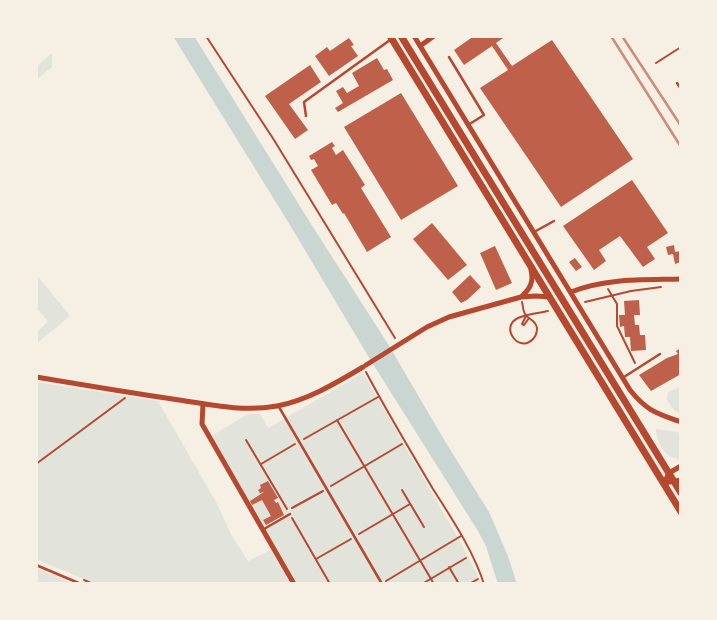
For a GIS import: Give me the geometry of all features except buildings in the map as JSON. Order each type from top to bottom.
[{"type":"main road","points":[[401,36],[669,473],[678,481],[681,493]]},
{"type":"main road","points":[[390,37],[681,512]]},
{"type":"street","points":[[414,36],[623,378],[641,404],[652,412],[681,422]]},
{"type":"street","points":[[420,46],[434,36]]},
{"type":"street","points":[[521,297],[527,292],[532,283],[529,264]]},
{"type":"street","points":[[570,292],[604,282],[681,279]]},
{"type":"street","points":[[36,377],[203,404],[237,408],[278,406],[323,390],[365,367],[427,327],[450,317],[521,297],[550,297]]},
{"type":"street","points":[[203,404],[202,424],[294,584]]},
{"type":"street","points":[[664,483],[669,473],[681,466]]},
{"type":"street","points":[[664,483],[678,481]]},
{"type":"lane","points":[[306,116],[304,102],[390,37]]},
{"type":"lane","points":[[450,57],[484,115],[468,125]]},
{"type":"lane","points":[[676,83],[681,89]]},
{"type":"lane","points":[[534,232],[554,221]]},
{"type":"lane","points":[[623,378],[660,354]]},
{"type":"lane","points":[[278,406],[382,584]]},
{"type":"lane","points":[[262,529],[289,512]]},
{"type":"lane","points":[[36,565],[81,584]]},
{"type":"path","points":[[206,36],[279,148],[396,340],[404,342]]},
{"type":"path","points":[[656,64],[681,47]]},
{"type":"path","points":[[631,291],[661,287],[667,280]]},
{"type":"path","points":[[604,282],[617,304],[617,326],[638,369]]},
{"type":"path","points":[[521,297],[524,313],[530,319],[524,326],[522,324],[526,316]]},
{"type":"path","points":[[365,367],[379,397],[461,536],[484,584]]},
{"type":"path","points":[[36,464],[132,394]]},
{"type":"path","points":[[261,464],[379,397]]},
{"type":"path","points":[[337,420],[434,584]]},
{"type":"path","points":[[289,512],[402,444]]},
{"type":"path","points":[[402,490],[424,527]]},
{"type":"path","points":[[358,534],[410,504]]},
{"type":"path","points":[[382,584],[461,536]]},
{"type":"path","points":[[316,559],[350,539]]},
{"type":"path","points":[[422,584],[466,558]]},
{"type":"path","points":[[450,568],[459,584]]},
{"type":"path","points":[[469,584],[478,578]]},
{"type":"shaded area","points":[[173,36],[194,36],[388,344],[489,512],[508,556],[517,584],[498,584],[486,546],[478,531],[368,356],[290,225]]},
{"type":"shaded area","points":[[52,53],[52,67],[36,80],[36,67]]},
{"type":"shaded area","points":[[36,274],[70,316],[36,344],[36,333],[48,321],[36,308]]},
{"type":"shaded area","points":[[363,373],[458,538],[481,584],[296,584],[211,436],[248,414],[260,414],[268,428]]},
{"type":"shaded area","points":[[36,382],[158,401],[216,502],[232,536],[248,561],[271,550],[290,584],[95,584],[36,559]]},
{"type":"shaded area","points":[[681,386],[681,414],[675,411],[667,400],[668,392]]},
{"type":"shaded area","points":[[656,429],[678,432],[681,438],[681,457],[679,459],[665,453],[658,440]]},
{"type":"shaded area","points":[[36,568],[73,584],[36,584]]},
{"type":"railway","points":[[611,36],[681,147]]},
{"type":"railway","points":[[622,36],[681,126]]}]
